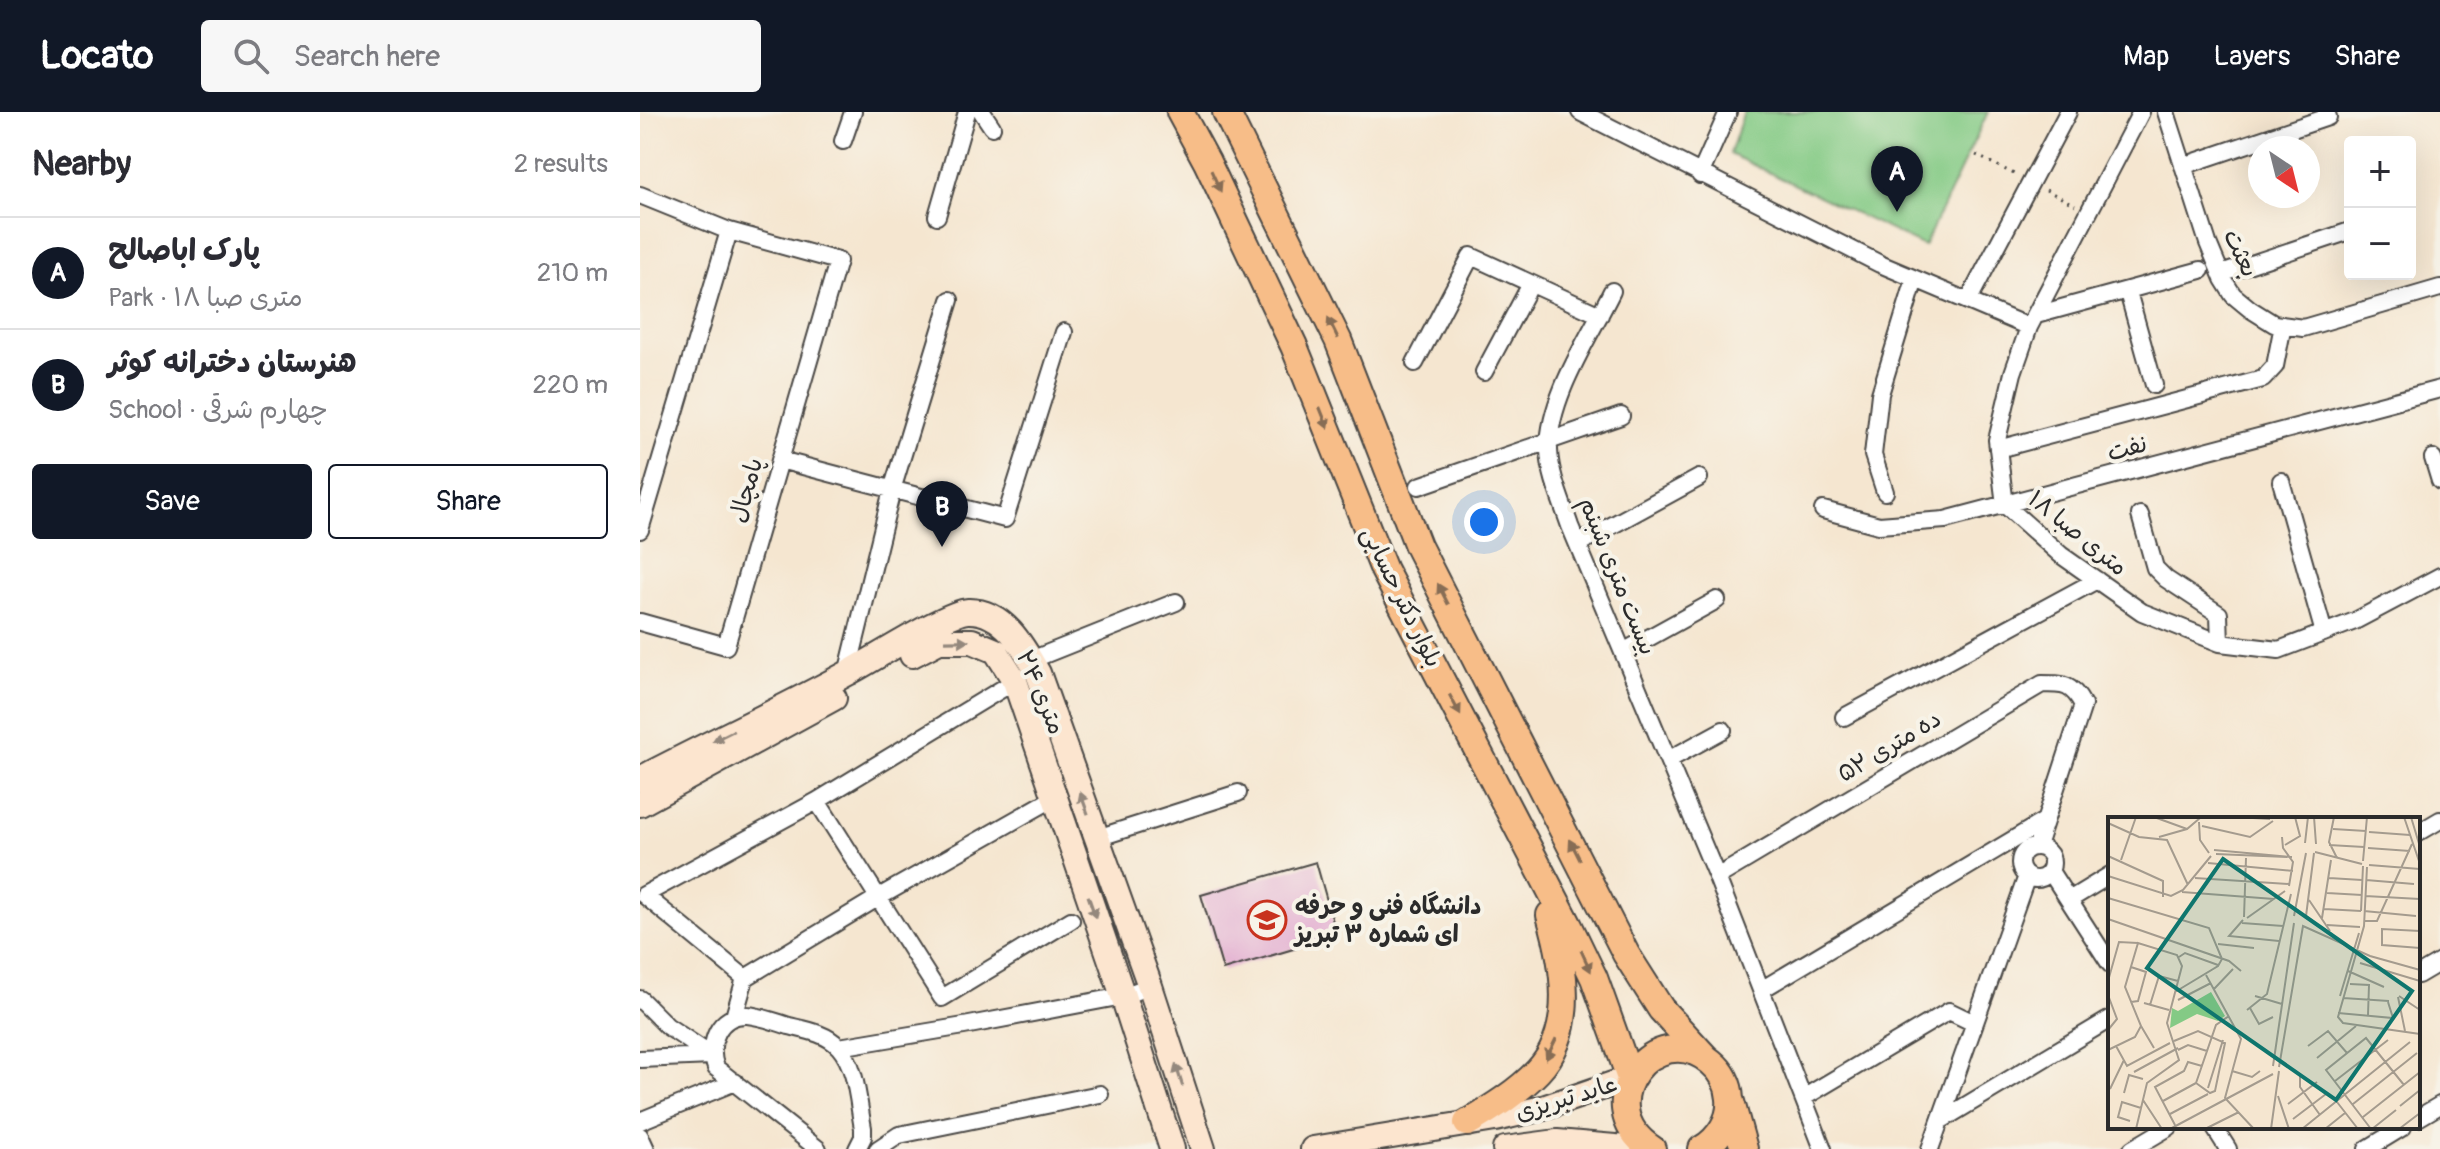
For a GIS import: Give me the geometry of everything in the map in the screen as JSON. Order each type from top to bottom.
[{"type":"main road","name":"بلوار دکتر حسابی","points":[[1180,112],[1294,346],[1384,570],[1594,978],[1630,1078]]},
{"type":"main road","name":"بلوار دکتر حسابی","points":[[1226,112],[1338,340],[1418,546],[1626,954],[1661,1009],[1719,1068],[1728,1084],[1731,1102]]},
{"type":"main road","points":[[1467,1123],[1511,1095],[1541,1068],[1561,1024],[1563,977],[1560,950],[1538,865]]},
{"type":"main road","points":[[1652,1149],[1641,1142],[1630,1128],[1625,1112],[1624,1094],[1630,1078],[1640,1064],[1654,1054],[1671,1049],[1688,1050],[1705,1057]]},
{"type":"main road","points":[[1702,1149],[1719,1136],[1728,1120],[1731,1102]]},
{"type":"main road","points":[[1731,1102],[1744,1149]]},
{"type":"street","points":[[843,141],[853,112]]},
{"type":"street","points":[[937,216],[967,112]]},
{"type":"street","points":[[982,112],[992,127]]},
{"type":"street","points":[[1580,112],[1700,175],[1915,279],[1968,301],[2032,321],[2201,270]]},
{"type":"street","points":[[1700,175],[1728,112]]},
{"type":"street","points":[[1968,301],[2068,112]]},
{"type":"street","name":"متری صبا ۱۸","points":[[2141,112],[2032,321],[2010,386],[1997,440],[2005,505],[2061,555],[2142,612],[2220,643],[2279,650],[2355,621],[2440,576]]},
{"type":"street","name":"بعثت","points":[[2166,112],[2221,274],[2233,295],[2274,324],[2283,325]]},
{"type":"street","points":[[2183,166],[2327,114]]},
{"type":"street","points":[[640,195],[729,231],[640,530]]},
{"type":"street","name":"پامچال","points":[[640,622],[726,646],[838,261],[729,231]]},
{"type":"street","points":[[2221,274],[2344,233]]},
{"type":"street","points":[[1415,363],[1471,256],[1600,315]]},
{"type":"street","points":[[1885,492],[1873,455],[1880,394],[1915,279]]},
{"type":"street","points":[[1484,372],[1531,284]]},
{"type":"street","points":[[1998,449],[2263,379],[2275,366],[2283,325],[2303,328],[2440,288]]},
{"type":"street","name":"بیست متری شبنم","points":[[1612,291],[1550,422],[1554,482],[1717,877],[1823,1149]]},
{"type":"street","points":[[2128,292],[2154,385]]},
{"type":"street","points":[[847,674],[892,490],[950,300]]},
{"type":"street","points":[[780,460],[1005,519],[1064,332]]},
{"type":"street","name":"نفت","points":[[1823,510],[1879,525],[1945,520],[2440,389]]},
{"type":"street","points":[[1419,486],[1621,416]]},
{"type":"street","points":[[2433,458],[2440,481]]},
{"type":"street","points":[[1578,544],[1699,478]]},
{"type":"street","points":[[2281,481],[2324,633]]},
{"type":"street","points":[[2140,515],[2155,568],[2166,579],[2219,614],[2220,643]]},
{"type":"street","points":[[1844,717],[2097,580]]},
{"type":"street","points":[[1623,652],[1717,600]]},
{"type":"street","points":[[1031,660],[1176,602]]},
{"type":"street","name":"۲۴ متری","points":[[640,804],[847,674],[941,621],[966,611],[992,616],[1021,642],[1038,673],[1150,986],[1203,1149]]},
{"type":"street","name":"۲۴ متری","points":[[640,779],[767,724],[939,641],[972,641],[996,651],[1015,681],[1172,1149]]},
{"type":"street","points":[[745,978],[644,895],[817,801],[1015,681]]},
{"type":"street","name":"ده متری ۵۲","points":[[1717,877],[2042,684],[2062,684],[2075,691],[2083,705],[2044,821]]},
{"type":"street","points":[[1668,760],[1723,730]]},
{"type":"street","points":[[1097,838],[1238,793]]},
{"type":"street","points":[[734,1017],[745,978],[879,897],[1054,798]]},
{"type":"street","points":[[817,801],[942,998],[1071,920]]},
{"type":"street","points":[[2420,832],[2440,820]]},
{"type":"street","points":[[2037,846],[2044,821]]},
{"type":"street","points":[[1761,990],[2044,821]]},
{"type":"street","points":[[2037,846],[2050,855],[2050,871],[2108,961]]},
{"type":"street","points":[[2037,846],[2027,849],[2020,857],[2021,868],[2027,876],[2042,878],[2050,871]]},
{"type":"street","points":[[1930,1149],[2027,876]]},
{"type":"street","points":[[2069,900],[2108,876]]},
{"type":"street","points":[[2420,974],[2440,962]]},
{"type":"street","points":[[839,1047],[1123,996],[1150,986]]},
{"type":"street","points":[[640,999],[667,1026],[712,1056]]},
{"type":"street","points":[[1803,1098],[1949,1011],[1974,1023]]},
{"type":"street","points":[[818,1149],[716,1068],[712,1044],[716,1033],[734,1017],[758,1017],[816,1033],[839,1047],[852,1070],[863,1128],[863,1137],[857,1149]]},
{"type":"street","points":[[1940,1121],[2108,1020]]},
{"type":"street","points":[[640,1059],[712,1056]]},
{"type":"street","name":"عابد تبریزی","points":[[1313,1149],[1543,1108],[1630,1078]]},
{"type":"street","points":[[640,1121],[735,1082]]},
{"type":"street","points":[[878,1149],[899,1135],[1100,1094]]},
{"type":"street","points":[[2420,1117],[2440,1105]]},
{"type":"street","points":[[2132,1149],[2166,1129]]},
{"type":"street","points":[[2215,1129],[2228,1149]]},
{"type":"street","points":[[2367,1149],[2400,1129]]},
{"type":"street","points":[[640,1136],[646,1149]]},
{"type":"street","name":"عابد تبریزی","points":[[1505,1149],[1557,1142],[1638,1149]]},
{"type":"green space","points":[[1744,112],[1988,112],[1924,246],[1730,154]]},
{"type":"building","points":[[1316,862],[1337,936],[1223,970],[1201,895]]},
{"type":"place","name":"پارک اباصالح","points":[[1897,212]]},
{"type":"place","name":"هنرستان دخترانه کوثر","points":[[942,547]]},
{"type":"place","name":"دانشگاه فنی و حرفه ای شماره ۳ تبریز","points":[[1267,920]]}]
